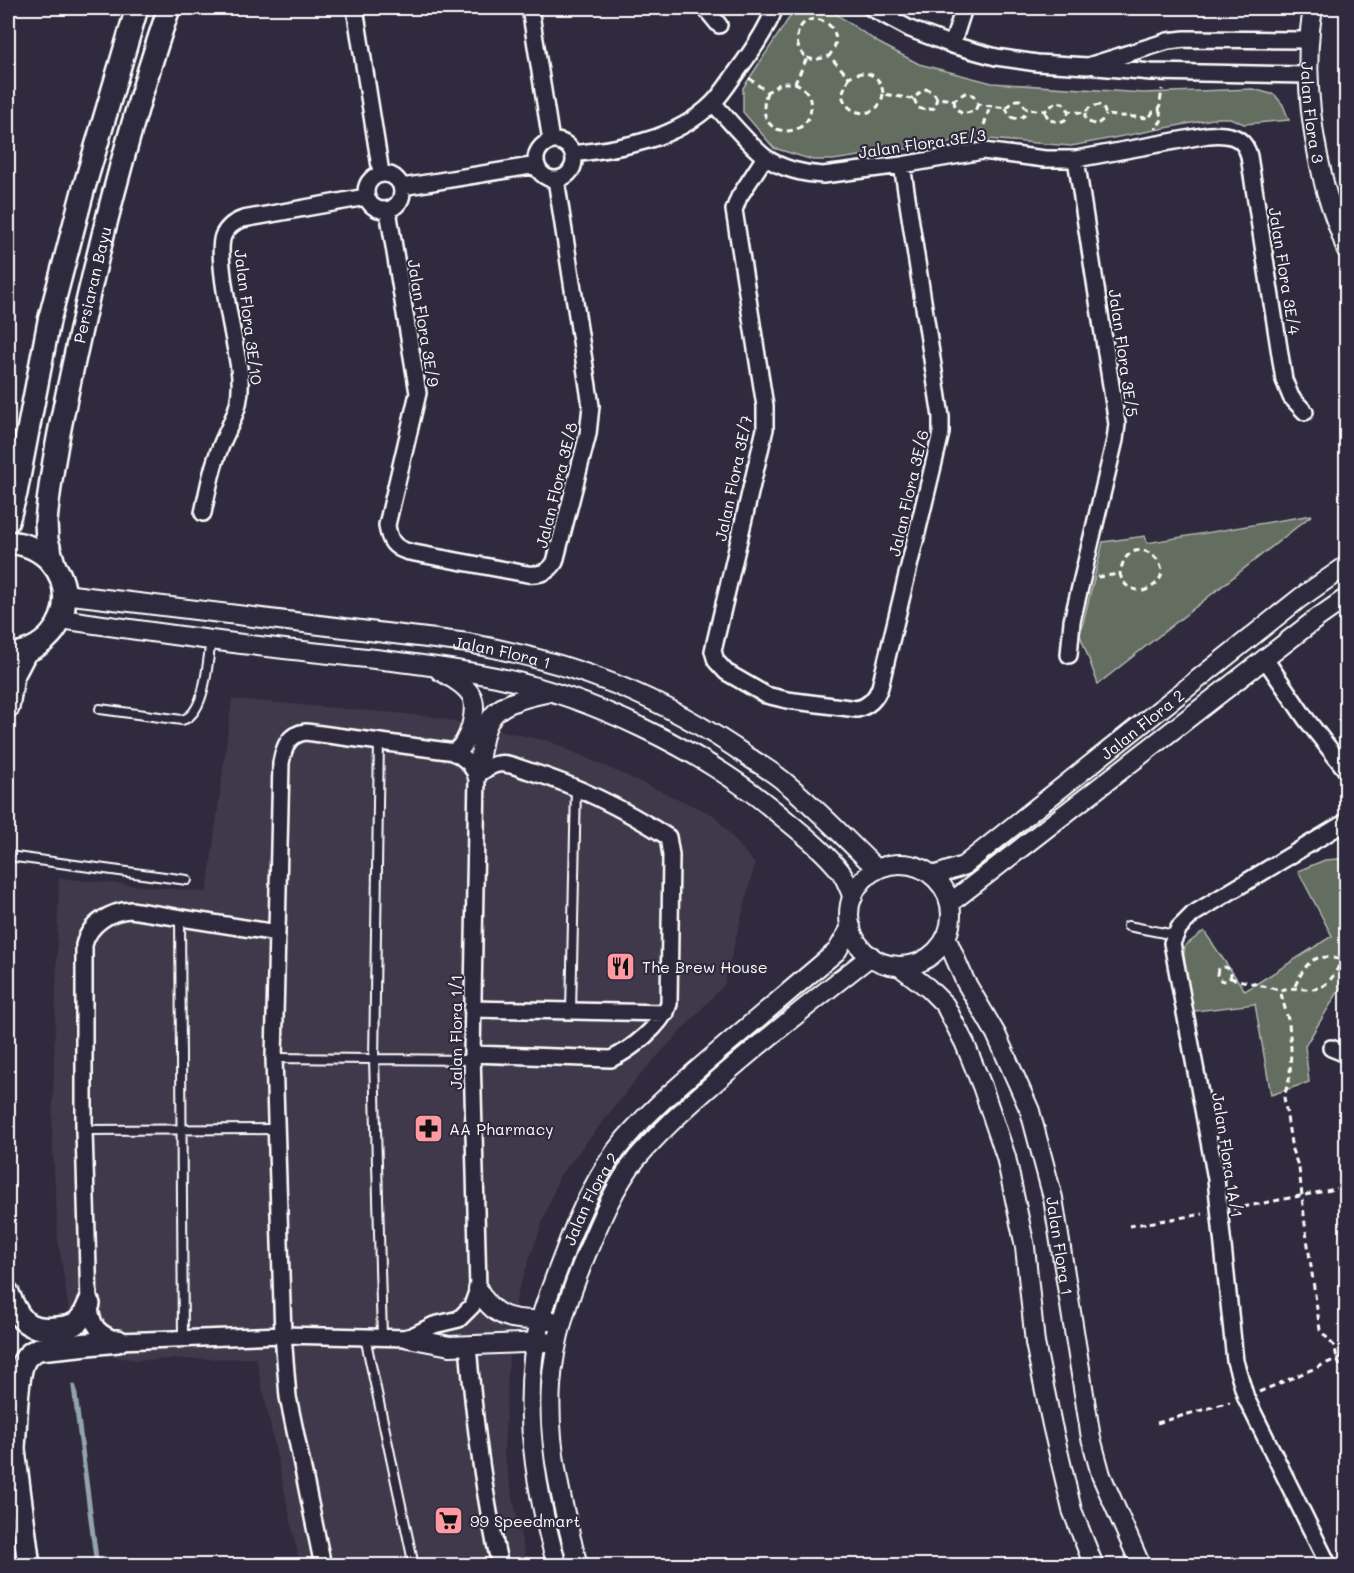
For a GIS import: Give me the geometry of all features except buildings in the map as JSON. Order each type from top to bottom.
[{"type":"main road","name":"Persiaran Bayu","points":[[8,521],[16,494],[52,310],[83,191],[136,8]]},
{"type":"main road","name":"Persiaran Bayu","points":[[61,619],[64,594],[62,580],[55,567],[47,540],[46,522],[64,409],[94,268],[140,93],[169,8]]},
{"type":"main road","points":[[8,542],[21,543],[34,548],[46,556],[55,567]]},
{"type":"main road","points":[[8,707],[16,654],[40,645],[52,634],[61,619]]},
{"type":"main road","points":[[8,1293],[23,1320],[31,1327],[40,1330],[69,1327],[76,1324],[83,1318],[89,1304]]},
{"type":"main road","points":[[14,1447],[20,1373],[30,1353],[39,1349],[118,1341]]},
{"type":"main road","points":[[8,1383],[29,1566]]},
{"type":"street","points":[[355,8],[381,173]]},
{"type":"street","points":[[530,8],[551,141]]},
{"type":"street","points":[[705,8],[719,25]]},
{"type":"street","points":[[573,154],[642,143],[680,126],[713,103],[767,27],[775,8]]},
{"type":"street","points":[[871,8],[910,29],[952,45],[1015,61],[1164,72],[1308,75]]},
{"type":"street","points":[[952,45],[964,8]]},
{"type":"street","name":"Jalan Flora 3","points":[[1312,8],[1308,40],[1308,75],[1317,148],[1324,185],[1347,249]]},
{"type":"street","points":[[1088,66],[1168,41],[1185,39],[1308,40]]},
{"type":"street","name":"Jalan Flora 3E/3","points":[[713,103],[765,157],[793,170],[812,174],[902,165],[991,151],[1045,159],[1076,159],[1208,135],[1232,136]]},
{"type":"street","name":"Jalan Flora 3E/4","points":[[1232,136],[1243,142],[1248,150],[1284,380],[1291,397],[1305,412]]},
{"type":"street","points":[[551,141],[562,142],[571,149],[573,154],[573,165],[562,178],[556,179],[544,175],[537,165],[537,153],[545,143],[551,141]]},
{"type":"street","name":"Jalan Flora 3E/7","points":[[765,157],[739,197],[734,210],[765,406],[765,429],[713,651],[716,661],[726,672],[766,695],[787,700]]},
{"type":"street","name":"Jalan Flora 3E/5","points":[[1069,656],[1072,621],[1117,424],[1076,159]]},
{"type":"street","points":[[402,187],[537,165]]},
{"type":"street","name":"Jalan Flora 3E/6","points":[[787,700],[856,709],[868,705],[878,694],[939,445],[941,417],[902,165]]},
{"type":"street","points":[[381,173],[392,175],[402,187],[398,204],[388,210],[372,206],[366,197],[366,185],[370,179],[381,173]]},
{"type":"street","name":"Jalan Flora 3E/8","points":[[464,561],[528,574],[541,574],[552,567],[588,434],[591,406],[556,179]]},
{"type":"street","name":"Jalan Flora 3E/10","points":[[203,513],[216,459],[241,396],[239,369],[222,263],[221,244],[224,235],[234,222],[243,219],[366,197]]},
{"type":"street","name":"Jalan Flora 3E/9","points":[[388,210],[418,393],[387,525],[388,533],[394,545],[400,550],[464,561]]},
{"type":"street","name":"Jalan Flora 2","points":[[933,876],[963,866],[1300,598],[1347,566]]},
{"type":"street","name":"Jalan Flora 1","points":[[64,594],[468,643],[528,656],[607,680],[666,706],[725,740],[787,784],[877,870]]},
{"type":"street","name":"Jalan Flora 2","points":[[950,903],[1347,598]]},
{"type":"street","name":"Jalan Flora 1","points":[[61,619],[211,641],[429,665],[498,678],[550,692],[662,737],[707,762],[761,799],[807,837],[842,874],[853,897]]},
{"type":"street","points":[[1265,659],[1306,719],[1347,770]]},
{"type":"street","points":[[429,665],[465,688],[473,700],[474,708],[466,742],[455,752]]},
{"type":"street","points":[[477,776],[484,737],[495,711],[520,698],[550,692]]},
{"type":"street","points":[[323,1566],[288,1397],[282,1335],[274,1058],[283,748],[287,741],[298,733],[306,732],[379,741],[455,752],[468,762],[477,776]]},
{"type":"street","points":[[472,1057],[611,1059],[624,1053],[666,1013],[669,1004],[671,855],[668,837],[624,810],[576,787],[507,764],[492,766],[477,776]]},
{"type":"street","name":"Jalan Flora 1/1","points":[[477,776],[472,1057],[478,1289]]},
{"type":"street","points":[[1175,935],[1193,914],[1346,824]]},
{"type":"street","points":[[871,956],[858,943],[851,927],[850,912],[853,897],[867,876],[891,864],[906,864],[921,868],[933,876],[944,888],[950,903],[951,921],[946,937],[938,949],[913,964],[899,966]]},
{"type":"street","points":[[277,933],[123,910],[113,913],[92,927],[87,935],[84,945],[84,1131],[89,1304],[92,1321],[98,1330],[118,1341],[282,1335],[408,1338],[434,1344],[468,1345],[557,1343]]},
{"type":"street","name":"Jalan Flora 2","points":[[557,1566],[541,1497],[533,1450],[530,1408],[541,1320],[569,1239],[591,1191],[624,1140],[664,1098],[837,951],[851,927]]},
{"type":"street","name":"Jalan Flora 1A/1","points":[[1175,935],[1172,949],[1214,1167],[1235,1361],[1246,1398],[1329,1566]]},
{"type":"street","name":"Jalan Flora 1","points":[[946,937],[965,981],[996,1034],[1030,1111],[1053,1198],[1091,1438],[1101,1475],[1141,1566]]},
{"type":"street","name":"Jalan Flora 2","points":[[578,1566],[556,1468],[551,1418],[551,1386],[557,1343],[563,1321],[599,1224],[610,1201],[635,1161],[668,1124],[697,1097],[831,986],[871,956]]},
{"type":"street","name":"Jalan Flora 1","points":[[871,956],[884,963],[899,966],[928,988],[945,1005],[965,1044],[982,1086],[1006,1157],[1025,1247],[1035,1343],[1052,1425],[1072,1510],[1094,1566]]},
{"type":"street","points":[[472,1009],[666,1013]]},
{"type":"street","points":[[1331,1047],[1347,1054]]},
{"type":"street","points":[[478,1289],[485,1303],[494,1311],[516,1319],[563,1321]]},
{"type":"street","points":[[408,1338],[434,1325],[459,1319],[472,1306],[478,1289]]},
{"type":"street","points":[[468,1345],[477,1447],[500,1566]]},
{"type":"lane","points":[[100,709],[182,720],[189,718],[201,697],[211,641]]},
{"type":"lane","points":[[379,741],[374,1059],[382,1337]]},
{"type":"lane","points":[[571,1011],[576,787]]},
{"type":"lane","points":[[8,856],[187,880]]},
{"type":"lane","points":[[180,917],[183,1339]]},
{"type":"lane","points":[[1128,926],[1175,935]]},
{"type":"lane","points":[[274,1058],[472,1057]]},
{"type":"lane","points":[[84,1131],[275,1129]]},
{"type":"lane","points":[[365,1337],[414,1566]]},
{"type":"path","points":[[813,19],[826,22],[835,32],[835,48],[830,56],[814,60],[807,58],[801,52],[797,38],[804,22],[813,19]]},
{"type":"path","points":[[830,56],[849,77]]},
{"type":"path","points":[[795,83],[807,58]]},
{"type":"path","points":[[738,70],[767,92]]},
{"type":"path","points":[[861,72],[874,75],[883,87],[880,106],[864,114],[851,110],[844,103],[842,94],[849,77],[861,72]]},
{"type":"path","points":[[1152,145],[1157,124],[1163,117],[1159,111],[1164,72]]},
{"type":"path","points":[[781,83],[800,85],[808,94],[811,107],[807,121],[801,128],[782,132],[770,124],[763,107],[767,92],[781,83]]},
{"type":"path","points":[[914,99],[926,89],[933,92],[937,98],[954,100],[965,93],[973,95],[978,104]]},
{"type":"path","points":[[883,94],[914,99]]},
{"type":"path","points":[[914,99],[918,108],[926,110],[934,108],[937,98]]},
{"type":"path","points":[[954,100],[955,107],[962,114],[975,111],[978,104]]},
{"type":"path","points":[[978,104],[1006,108],[1016,100],[1024,102],[1027,109],[1024,116],[1018,119],[1010,117],[1006,108]]},
{"type":"path","points":[[1027,109],[1045,111],[1056,102],[1063,103],[1069,111],[1085,113]]},
{"type":"path","points":[[1099,105],[1103,107],[1106,115],[1101,123],[1096,124],[1087,122],[1084,118],[1090,107],[1099,105]]},
{"type":"path","points":[[975,152],[990,106]]},
{"type":"path","points":[[1045,111],[1049,120],[1060,122],[1065,120],[1069,111]]},
{"type":"path","points":[[1149,118],[1153,112],[1159,111]]},
{"type":"path","points":[[1106,115],[1149,118],[1157,124]]},
{"type":"path","points":[[1137,551],[1152,553],[1160,564],[1161,577],[1157,584],[1143,591],[1129,588],[1120,574],[1124,561],[1137,551]]},
{"type":"path","points":[[1082,579],[1120,574]]},
{"type":"path","points":[[1230,978],[1228,969],[1223,967],[1220,969],[1219,979],[1226,981],[1230,978],[1280,990],[1295,986],[1310,990],[1323,986],[1333,977],[1347,946]]},
{"type":"path","points":[[1295,986],[1304,969],[1318,957],[1342,960]]},
{"type":"path","points":[[1280,990],[1289,1023],[1291,1048],[1290,1076],[1284,1097],[1292,1150],[1299,1168],[1320,1330],[1335,1347],[1337,1359],[1347,1379]]},
{"type":"path","points":[[1129,1226],[1347,1187]]},
{"type":"shaded area","points":[[232,699],[429,716],[549,741],[714,815],[755,864],[724,985],[640,1075],[559,1177],[518,1291],[510,1336],[504,1454],[527,1565],[300,1565],[256,1358],[136,1360],[75,1351],[58,1240],[52,1134],[59,878],[207,892]]},
{"type":"green space","points":[[798,8],[827,8],[879,43],[919,64],[992,83],[1143,93],[1253,89],[1275,95],[1283,105],[1289,120],[1244,124],[1230,118],[1218,118],[1071,146],[976,138],[833,160],[813,160],[774,148],[743,112],[743,88],[791,15]]},
{"type":"green space","points":[[1312,515],[1098,684],[1080,635],[1103,542],[1145,536],[1147,543]]},
{"type":"green space","points":[[1325,860],[1346,861],[1346,979],[1305,1046],[1309,1082],[1271,1095],[1255,1004],[1187,1012],[1180,975],[1185,946],[1204,931],[1245,991],[1332,936],[1298,871]]},
{"type":"waterway","points":[[74,1387],[97,1566]]},
{"type":"place","name":"The Brew House","points":[[621,966]]},
{"type":"place","name":"AA Pharmacy","points":[[428,1128]]},
{"type":"place","name":"99 Speedmart","points":[[449,1520]]}]
